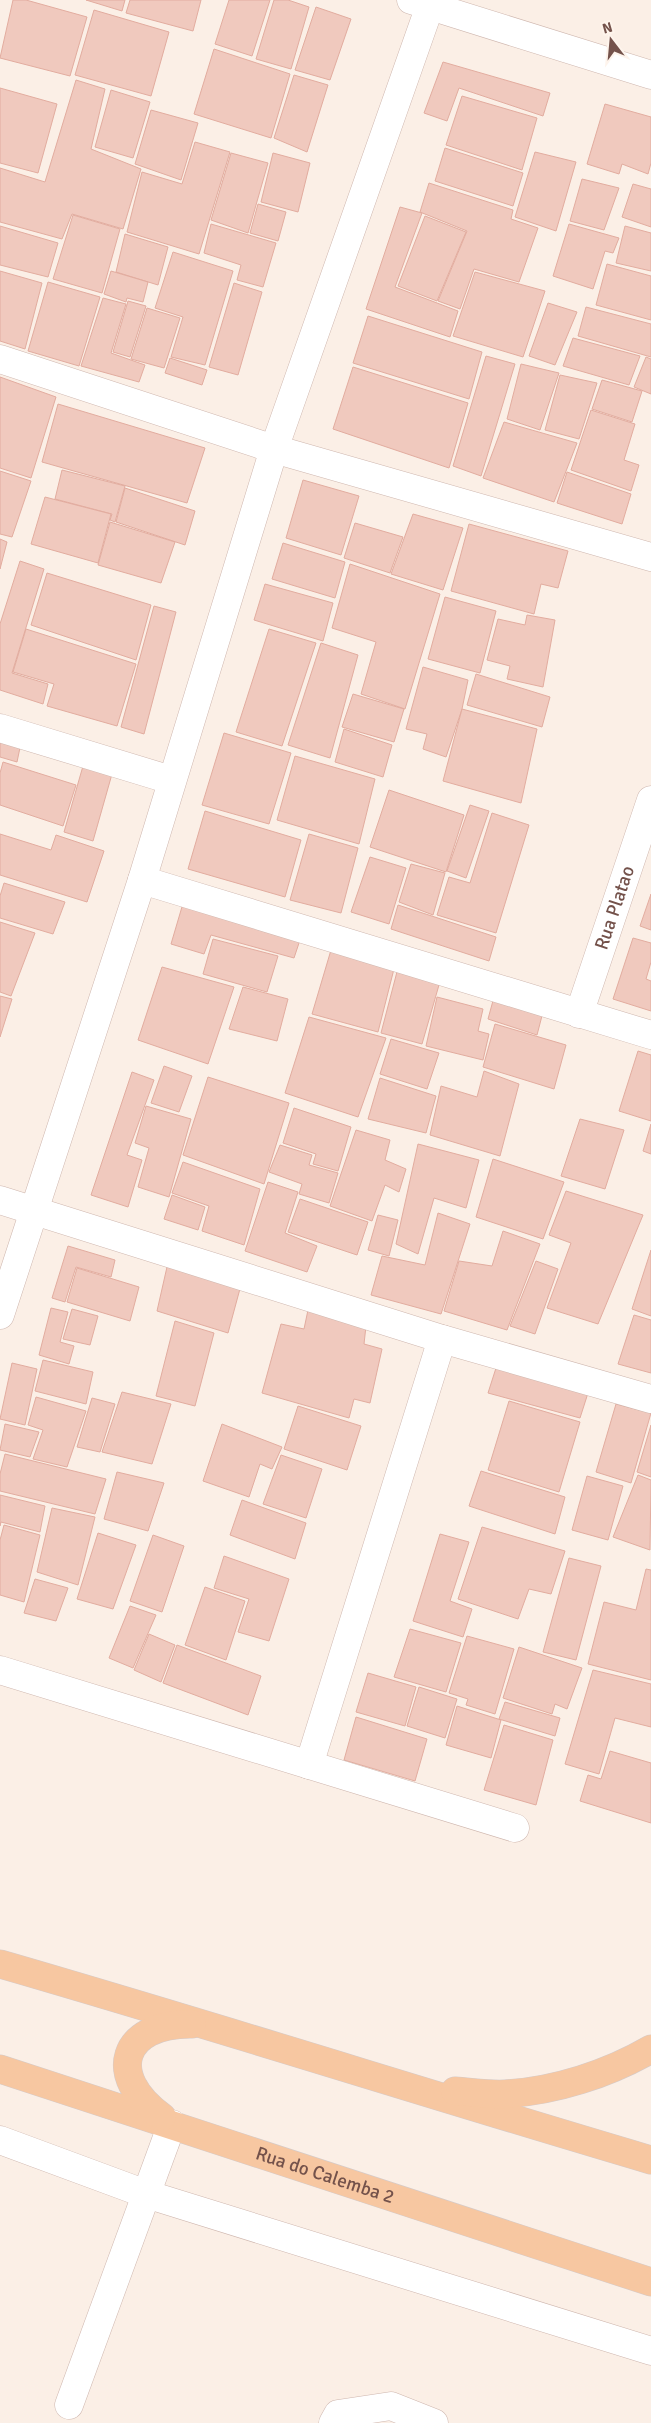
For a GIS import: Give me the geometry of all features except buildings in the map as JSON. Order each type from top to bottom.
[{"type":"main road","points":[[0,1964],[206,2024],[399,2086],[651,2160]]},
{"type":"main road","points":[[172,2124],[138,2096],[128,2077],[127,2057],[139,2040],[158,2027],[206,2024]]},
{"type":"main road","points":[[399,2086],[505,2094],[576,2082],[631,2060],[651,2049]]},
{"type":"main road","name":"Rua do Calemba 2","points":[[0,2069],[651,2282]]},
{"type":"street","points":[[0,1315],[142,880],[171,780],[274,449],[425,2],[651,75]]},
{"type":"street","points":[[0,359],[274,449],[651,557]]},
{"type":"street","points":[[0,728],[171,780]]},
{"type":"street","name":"Rua Platao","points":[[579,1014],[651,800]]},
{"type":"street","points":[[142,880],[651,1035]]},
{"type":"street","points":[[0,1200],[442,1339],[651,1399]]},
{"type":"street","points":[[309,1765],[442,1339]]},
{"type":"street","points":[[0,1670],[515,1828]]},
{"type":"street","points":[[69,2405],[172,2124]]},
{"type":"street","points":[[0,2140],[146,2194],[651,2351]]},
{"type":"street","points":[[333,2423],[338,2414],[391,2406],[434,2423]]}]
